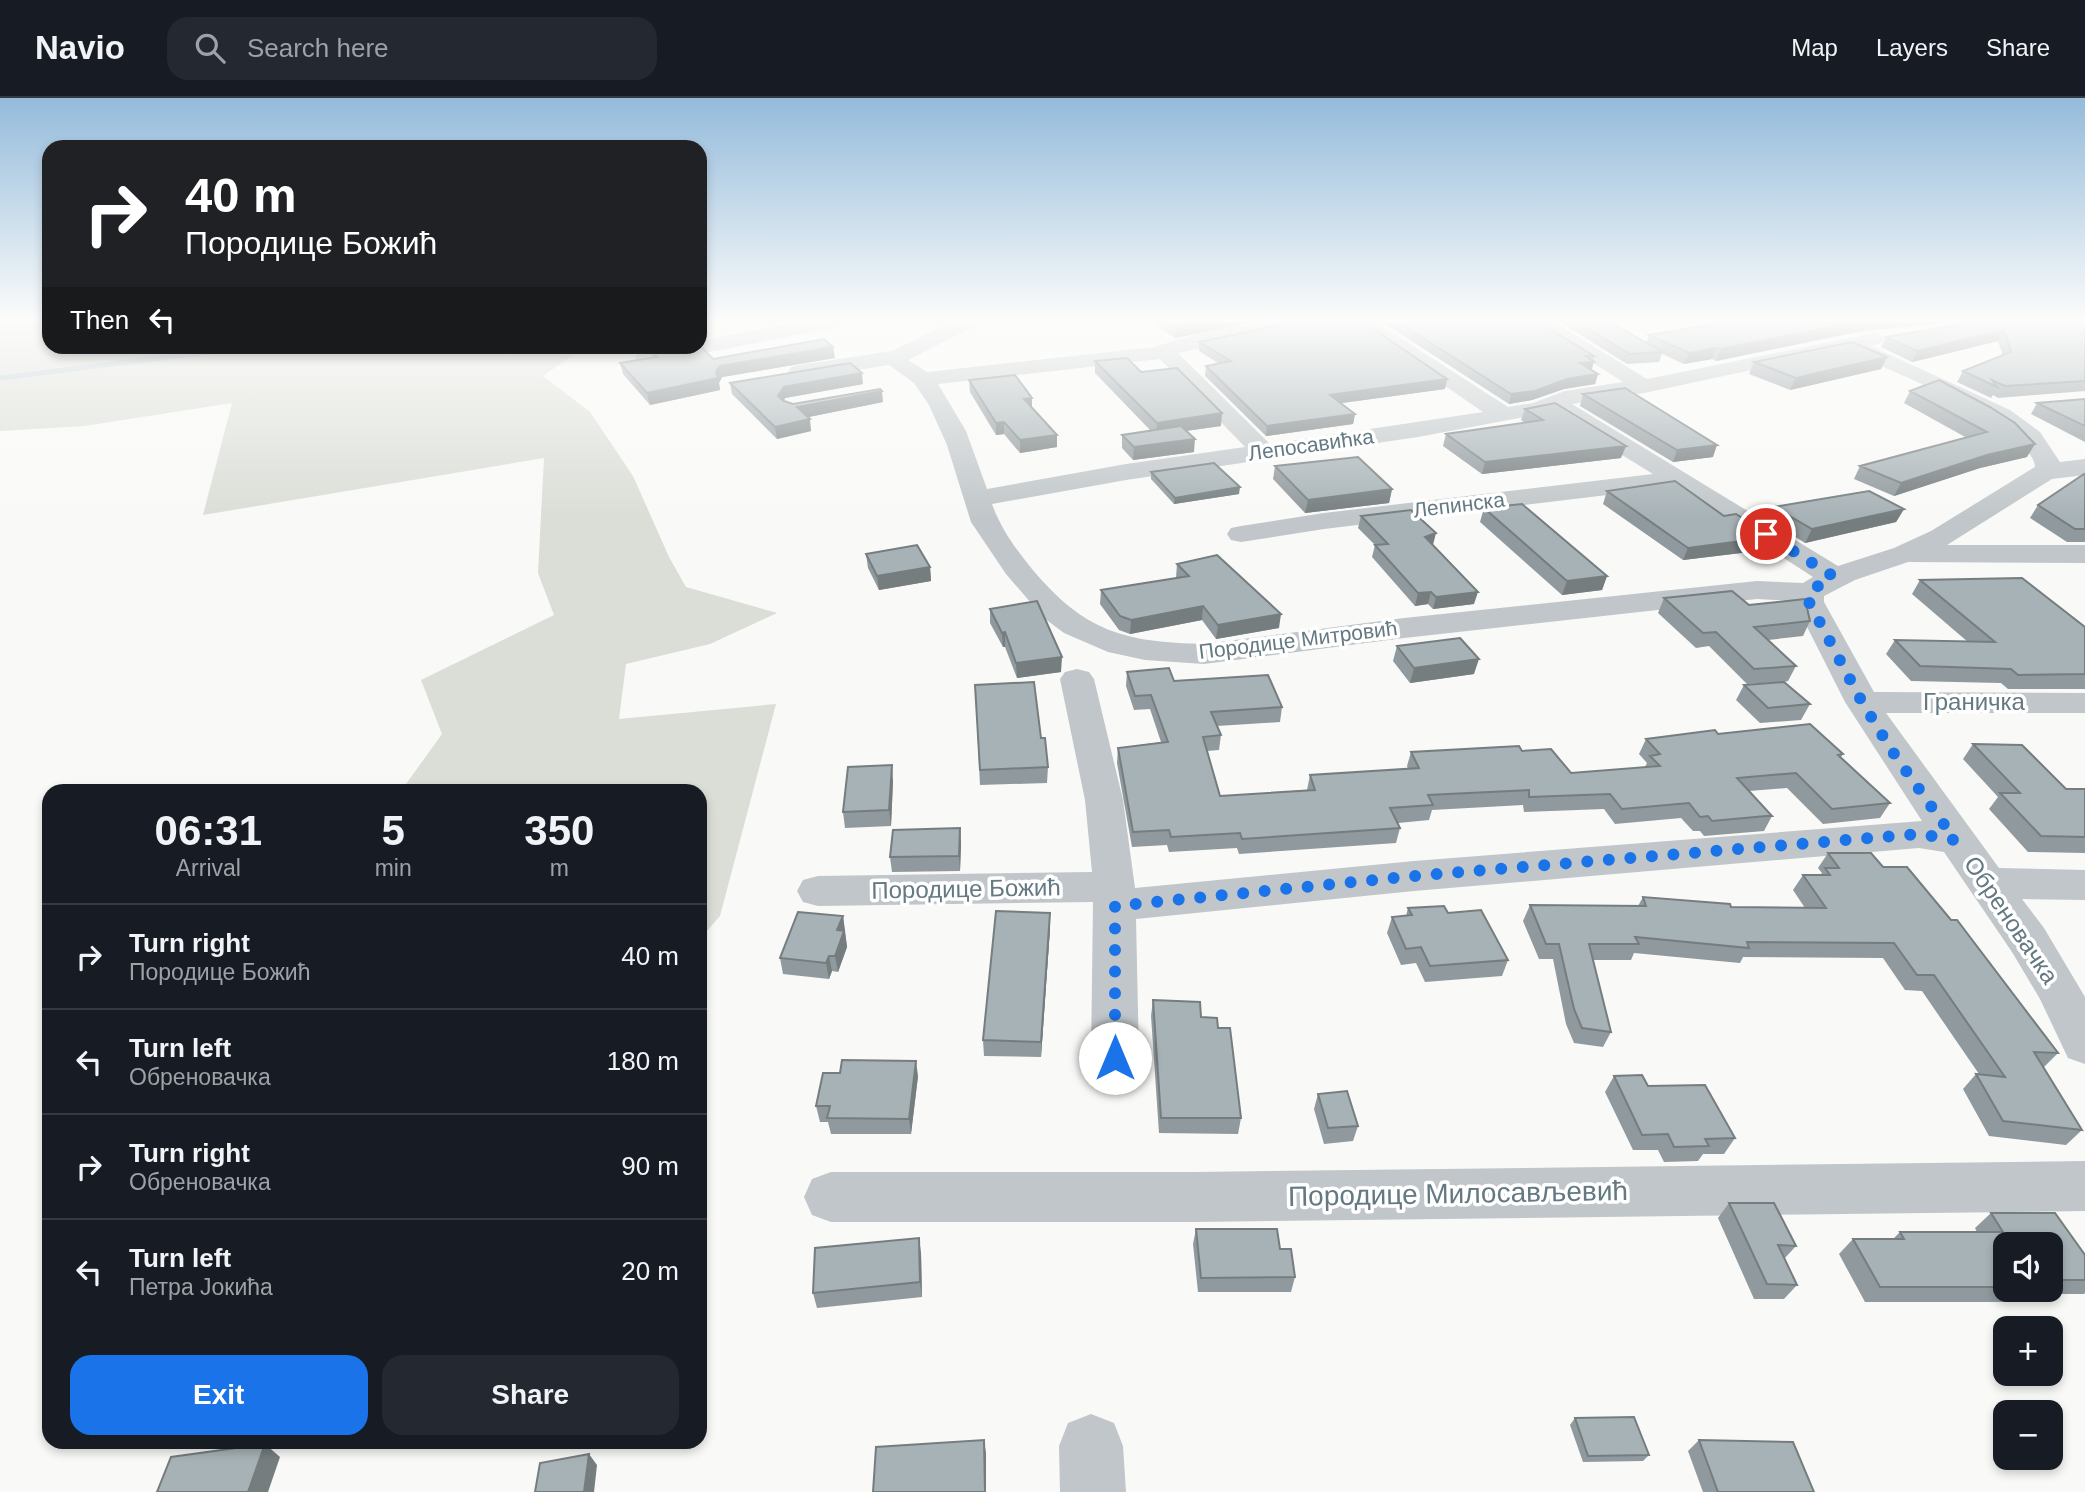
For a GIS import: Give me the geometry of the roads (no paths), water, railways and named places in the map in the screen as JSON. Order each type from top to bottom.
[{"type":"street","name":"Породице Митровић","points":[[927,387],[956,431],[977,499],[993,538],[1047,606],[1076,629],[1134,649],[1172,654],[1239,651],[1404,628],[1821,584]]},
{"type":"street","points":[[1199,387],[1263,452]]},
{"type":"street","points":[[1461,387],[1504,415]]},
{"type":"street","name":"Лепосавићка","points":[[977,499],[1504,415],[1554,404],[1565,398],[1629,387]]},
{"type":"street","points":[[1944,387],[1990,408],[2014,423],[2039,446],[2049,465],[2045,472]]},
{"type":"street","points":[[1554,404],[1577,415],[1678,479],[1821,584],[1905,554],[1977,517],[2045,472],[2085,467]]},
{"type":"street","points":[[1990,408],[2031,405]]},
{"type":"street","name":"Лепинска","points":[[1241,534],[1678,479]]},
{"type":"street","points":[[1905,554],[2085,554]]},
{"type":"street","name":"Обреновачка","points":[[1821,584],[1809,602],[1862,702],[1892,751],[2028,940],[2060,993],[2085,1044]]},
{"type":"street","points":[[1077,679],[1104,800],[1115,896],[1115,1058]]},
{"type":"street","name":"Граничка","points":[[1862,702],[2085,703]]},
{"type":"street","name":"Породице Божић","points":[[818,891],[1115,896],[1414,876],[1919,834],[1955,840]]},
{"type":"street","points":[[1987,883],[2085,885]]},
{"type":"street","name":"Породице Милосављевић","points":[[831,1197],[1195,1197],[2085,1186]]}]
